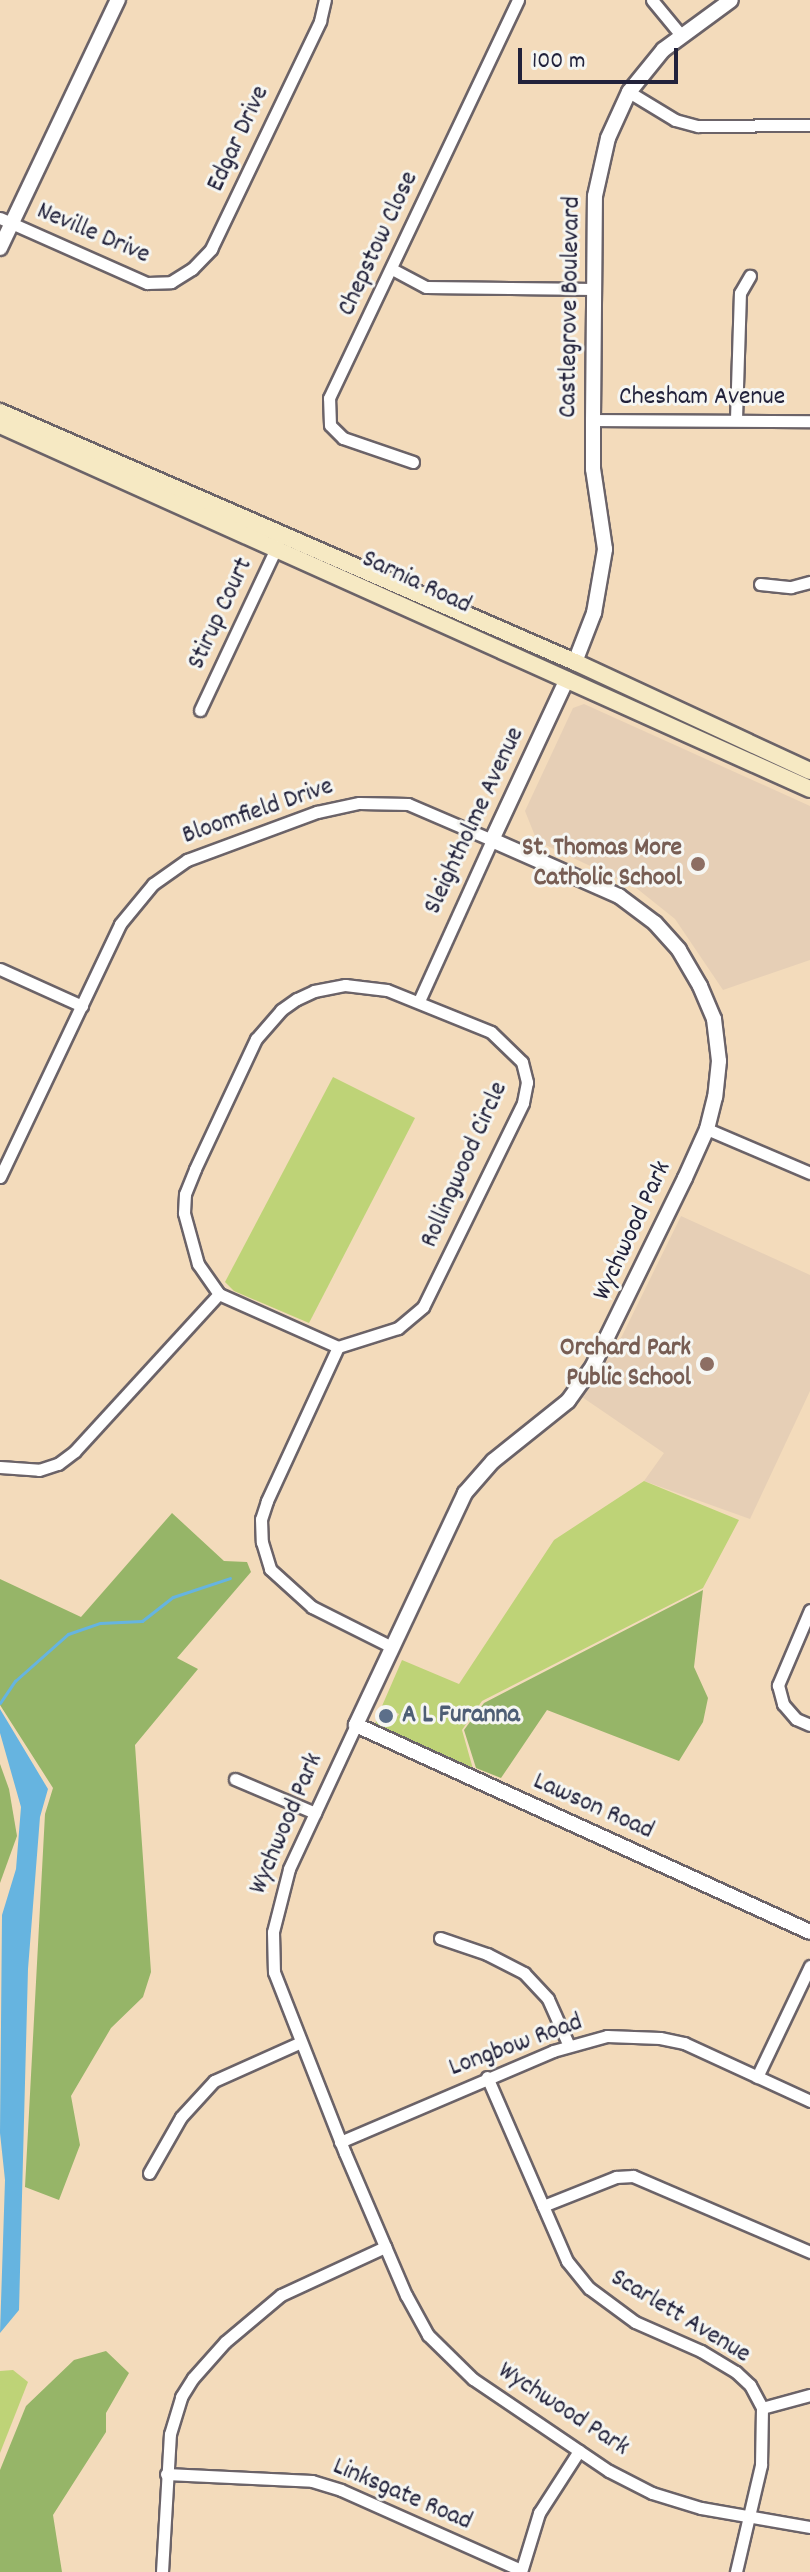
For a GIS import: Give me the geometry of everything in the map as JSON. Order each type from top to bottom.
[{"type":"main road","name":"Sarnia Road","points":[[2,421],[280,542],[575,662],[810,771]]},
{"type":"main road","name":"Sarnia Road","points":[[280,542],[567,679],[810,789]]},
{"type":"street","points":[[0,248],[6,221],[118,0]]},
{"type":"street","name":"Edgar Drive","points":[[171,282],[192,269],[211,249],[320,21],[325,0]]},
{"type":"street","name":"Chepstow Close","points":[[413,462],[343,438],[330,425],[329,398],[518,0]]},
{"type":"street","points":[[652,0],[681,35]]},
{"type":"street","name":"Castlegrove Boulevard","points":[[575,662],[594,613],[605,549],[593,469],[593,420],[595,196],[608,138],[629,92],[663,50],[731,0]]},
{"type":"street","points":[[629,92],[675,120],[698,126],[810,125]]},
{"type":"street","name":"Neville Drive","points":[[6,221],[121,274],[147,283],[171,282]]},
{"type":"street","points":[[392,269],[426,287],[594,289]]},
{"type":"street","points":[[736,419],[740,293],[750,276]]},
{"type":"street","name":"Chesham Avenue","points":[[593,420],[810,421]]},
{"type":"street","name":"Stirup Court","points":[[200,710],[280,542]]},
{"type":"street","points":[[760,584],[791,587],[810,582]]},
{"type":"street","name":"Sleightholme Avenue","points":[[419,1001],[575,662]]},
{"type":"street","name":"Bloomfield Drive","points":[[0,1177],[120,924],[153,884],[187,860],[317,812],[359,803],[408,804],[619,896],[653,920],[679,950],[700,986],[714,1019],[719,1061],[707,1129]]},
{"type":"street","points":[[0,969],[82,1006]]},
{"type":"street","name":"Rollingwood Circle","points":[[219,1294],[198,1264],[191,1245],[186,1230],[185,1194],[256,1039],[281,1010],[314,991],[364,985],[419,1001],[491,1032],[509,1046],[522,1062],[527,1082],[523,1103],[423,1307],[398,1328],[338,1347]]},
{"type":"street","points":[[707,1129],[810,1173]]},
{"type":"street","name":"Wychwood Park","points":[[707,1129],[593,1366],[568,1401],[493,1461],[465,1493],[289,1869],[273,1932],[274,1972],[299,2043],[385,2247],[428,2335],[448,2357],[473,2379],[579,2451],[652,2493],[749,2518],[810,2527]]},
{"type":"street","points":[[0,1467],[19,1471],[39,1470],[58,1464],[75,1451],[219,1294],[338,1347],[267,1501],[261,1519],[262,1542],[270,1569],[301,1598],[339,1623],[392,1647]]},
{"type":"street","points":[[810,1610],[778,1685],[783,1704],[796,1719],[810,1725]]},
{"type":"street","name":"Lawson Road","points":[[356,1725],[810,1932]]},
{"type":"street","points":[[235,1779],[315,1813]]},
{"type":"street","points":[[440,1938],[487,1954],[524,1973],[548,1999],[569,2046]]},
{"type":"street","points":[[757,2077],[810,1966]]},
{"type":"street","name":"Longbow Road","points":[[340,2142],[487,2077],[569,2046],[607,2036],[660,2038],[684,2043],[810,2101]]},
{"type":"street","points":[[149,2173],[181,2117],[214,2081],[299,2043]]},
{"type":"street","name":"Scarlett Avenue","points":[[487,2077],[567,2261],[589,2288],[635,2322],[701,2351],[736,2372],[750,2385],[762,2408]]},
{"type":"street","points":[[543,2206],[616,2177],[633,2176],[810,2252]]},
{"type":"street","points":[[162,2572],[166,2474],[174,2414],[181,2397],[206,2360],[281,2295],[385,2247]]},
{"type":"street","points":[[736,2572],[761,2465],[762,2408],[810,2395]]},
{"type":"street","points":[[521,2571],[539,2513],[579,2451]]},
{"type":"street","name":"Linksgate Road","points":[[166,2474],[312,2481],[341,2490],[521,2571]]},
{"type":"shaded area","name":"St. Thomas More Catholic School","points":[[584,704],[810,806],[810,960],[723,990],[675,919],[635,887],[537,841],[525,811],[573,708]]},
{"type":"shaded area","name":"Orchard Park Public School","points":[[681,1216],[810,1275],[810,1391],[750,1519],[644,1481],[664,1453],[582,1397],[622,1336]]},
{"type":"green space","points":[[333,1077],[415,1118],[309,1323],[234,1291],[225,1282]]},
{"type":"green space","points":[[644,1481],[739,1520],[703,1588],[482,1701],[462,1730],[473,1769],[375,1724],[377,1719],[392,1725],[399,1714],[382,1706],[402,1660],[459,1684],[554,1540]]},
{"type":"green space","points":[[172,1513],[224,1561],[247,1562],[251,1572],[177,1658],[198,1669],[135,1745],[151,1972],[143,1997],[111,2028],[71,2096],[80,2145],[59,2200],[25,2187],[45,1814],[53,1788],[0,1705],[0,1579],[81,1617]]},
{"type":"green space","points":[[703,1590],[694,1667],[708,1698],[703,1722],[679,1761],[547,1710],[501,1778],[476,1768],[464,1730],[484,1703]]},
{"type":"green space","points":[[0,1764],[9,1789],[17,1836],[0,1883]]},
{"type":"green space","points":[[106,2351],[129,2373],[106,2413],[106,2432],[53,2515],[62,2572],[0,2572],[0,2470],[26,2406],[74,2360]]},
{"type":"green space","points":[[13,2370],[28,2382],[0,2453],[0,2371]]},
{"type":"water","points":[[0,1709],[48,1789],[40,1817],[28,1969],[19,2310],[0,2333],[5,2180],[0,2133],[2,1915],[16,1869],[21,1807],[0,1733]]},
{"type":"waterway","points":[[0,1703],[15,1681],[68,1634],[100,1623],[142,1621],[173,1597],[230,1578]]},
{"type":"place","name":"St. Thomas More Catholic School","points":[[698,864]]},
{"type":"place","name":"Orchard Park Public School","points":[[707,1364]]},
{"type":"place","name":"A L Furanna","points":[[386,1716]]}]
